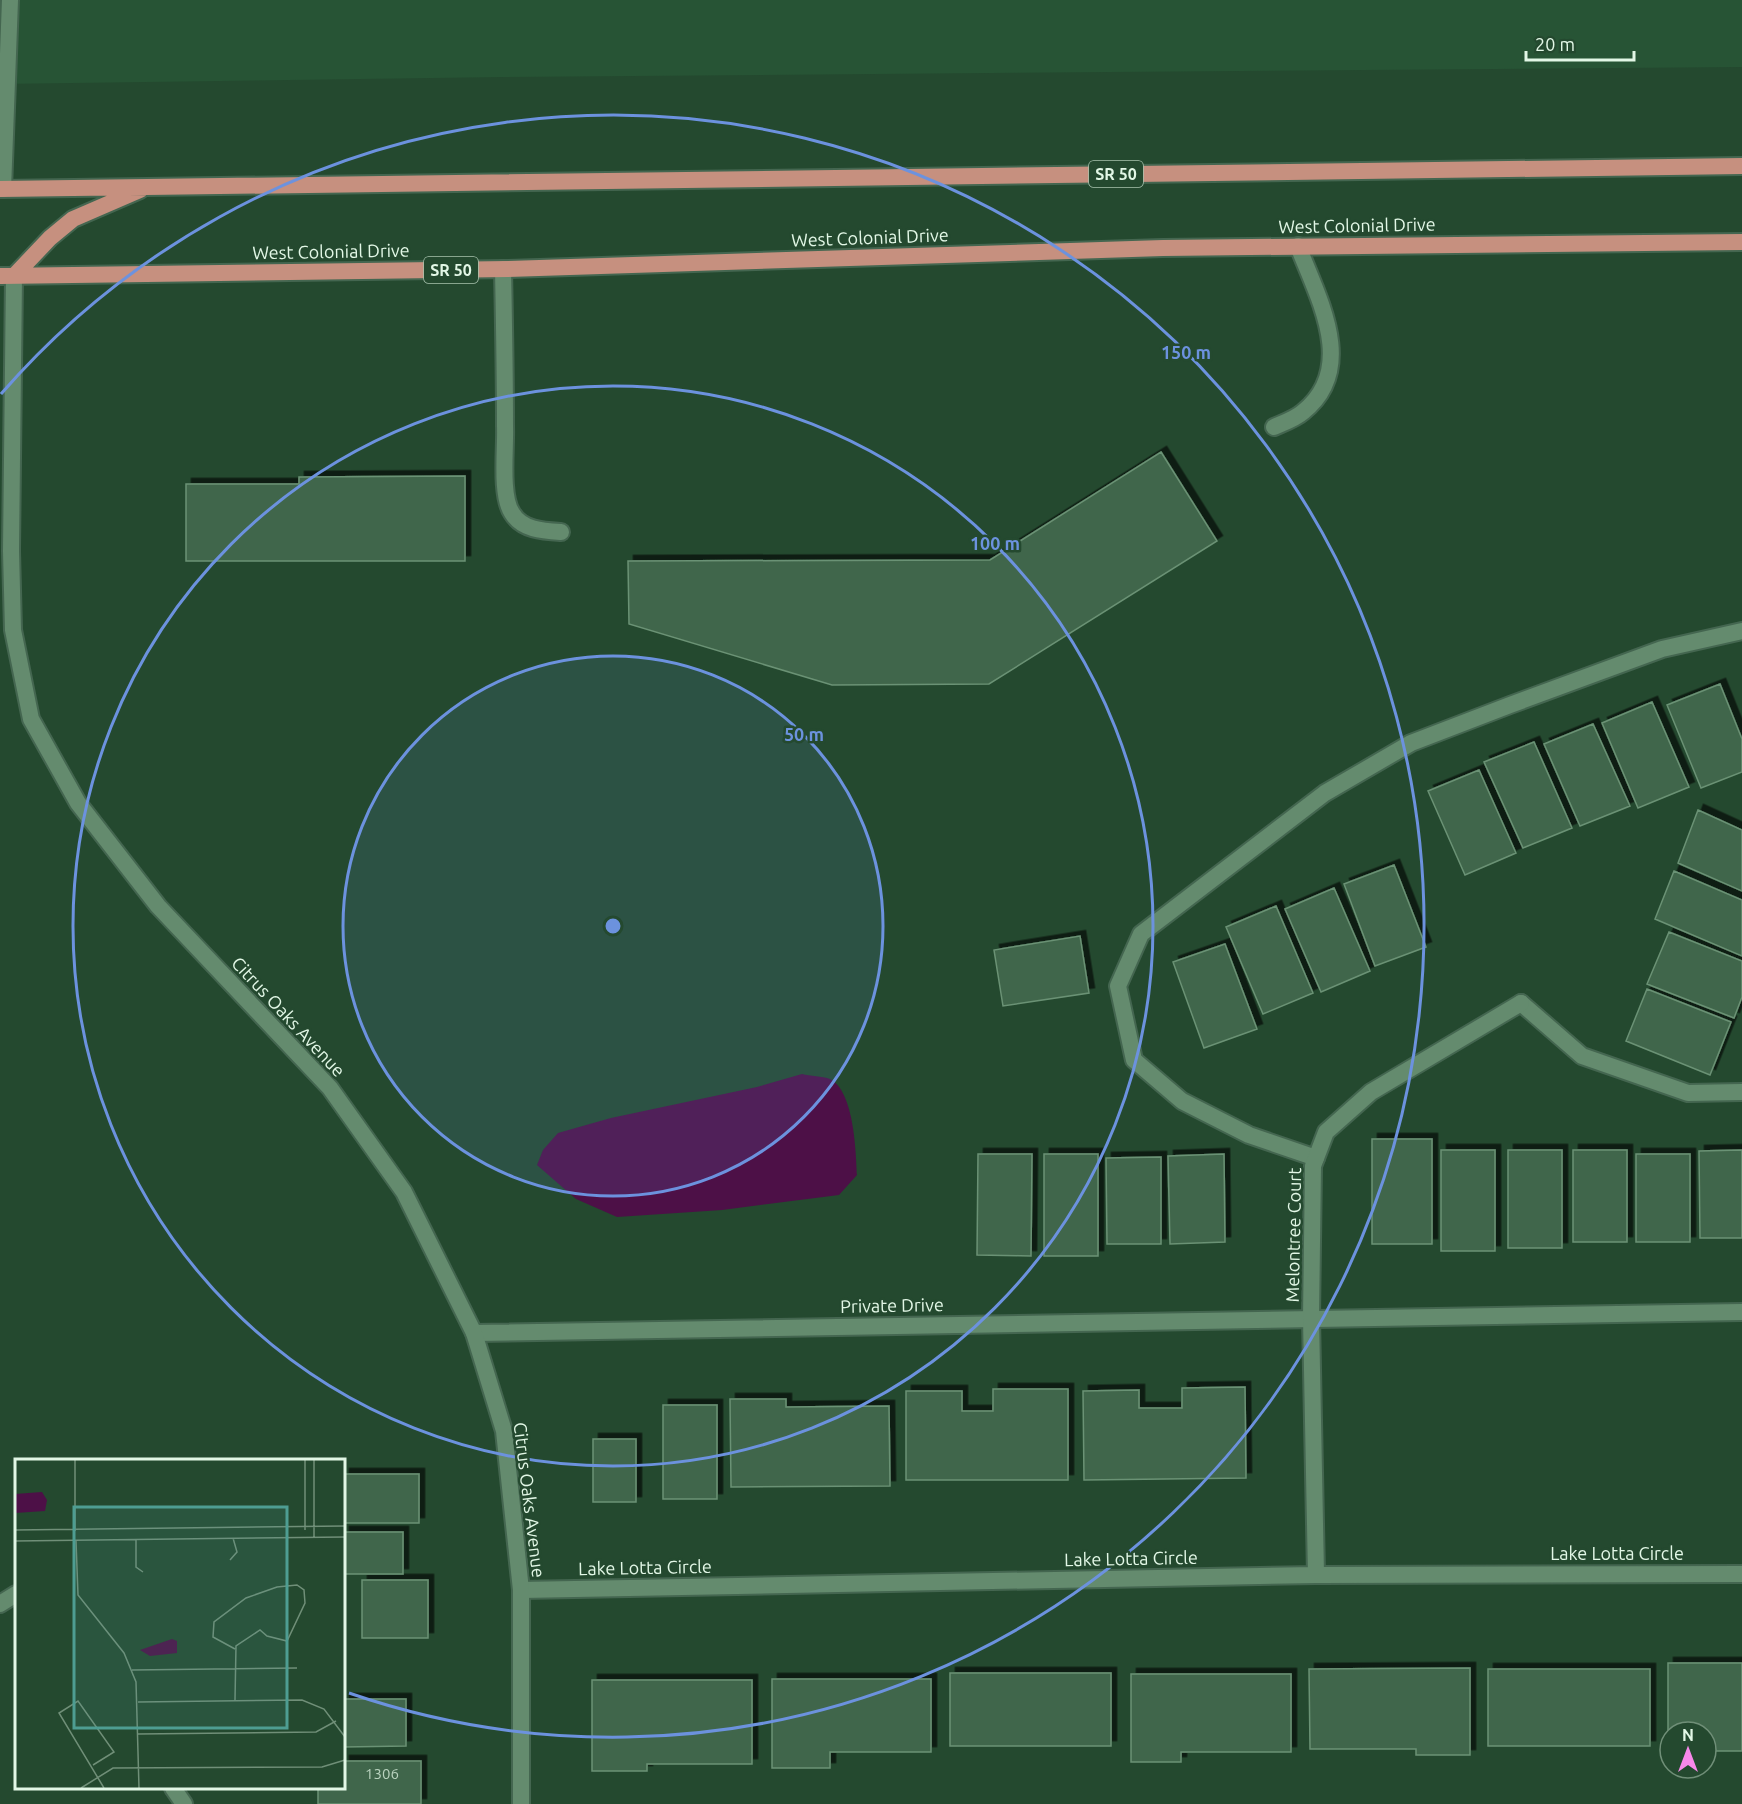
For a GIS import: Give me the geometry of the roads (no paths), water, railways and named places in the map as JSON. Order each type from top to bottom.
[{"type":"highway","name":"SR 50","points":[[1,190],[149,186],[1742,166]]},
{"type":"highway","points":[[7,276],[73,219],[149,186]]},
{"type":"highway","name":"West Colonial Drive","points":[[7,276],[713,264],[902,255],[1128,249],[1742,242]]},
{"type":"street","points":[[1,190],[10,0]]},
{"type":"street","points":[[1274,427],[1302,413],[1323,391],[1330,366],[1327,322],[1298,246]]},
{"type":"street","points":[[503,269],[506,428],[504,484],[511,512],[520,522],[532,528],[561,532]]},
{"type":"street","name":"Citrus Oaks Avenue","points":[[7,276],[6,566],[13,630],[31,719],[78,803],[158,906],[330,1088],[404,1192],[474,1333],[504,1431],[521,1590],[521,1804]]},
{"type":"street","points":[[1316,1158],[1249,1135],[1182,1101],[1134,1060],[1118,986],[1141,934],[1325,793],[1411,743],[1662,650],[1742,631]]},
{"type":"street","name":"Melontree Court","points":[[1316,1575],[1311,1318],[1312,1166],[1326,1132],[1371,1092],[1521,1003],[1582,1056],[1688,1093],[1742,1092]]},
{"type":"street","name":"Private Drive","points":[[474,1333],[1742,1312]]},
{"type":"street","name":"Lake Lotta Circle","points":[[521,1590],[1316,1575],[1742,1574]]},
{"type":"street","points":[[0,1605],[15,1595]]},
{"type":"street","points":[[174,1789],[184,1804]]}]
